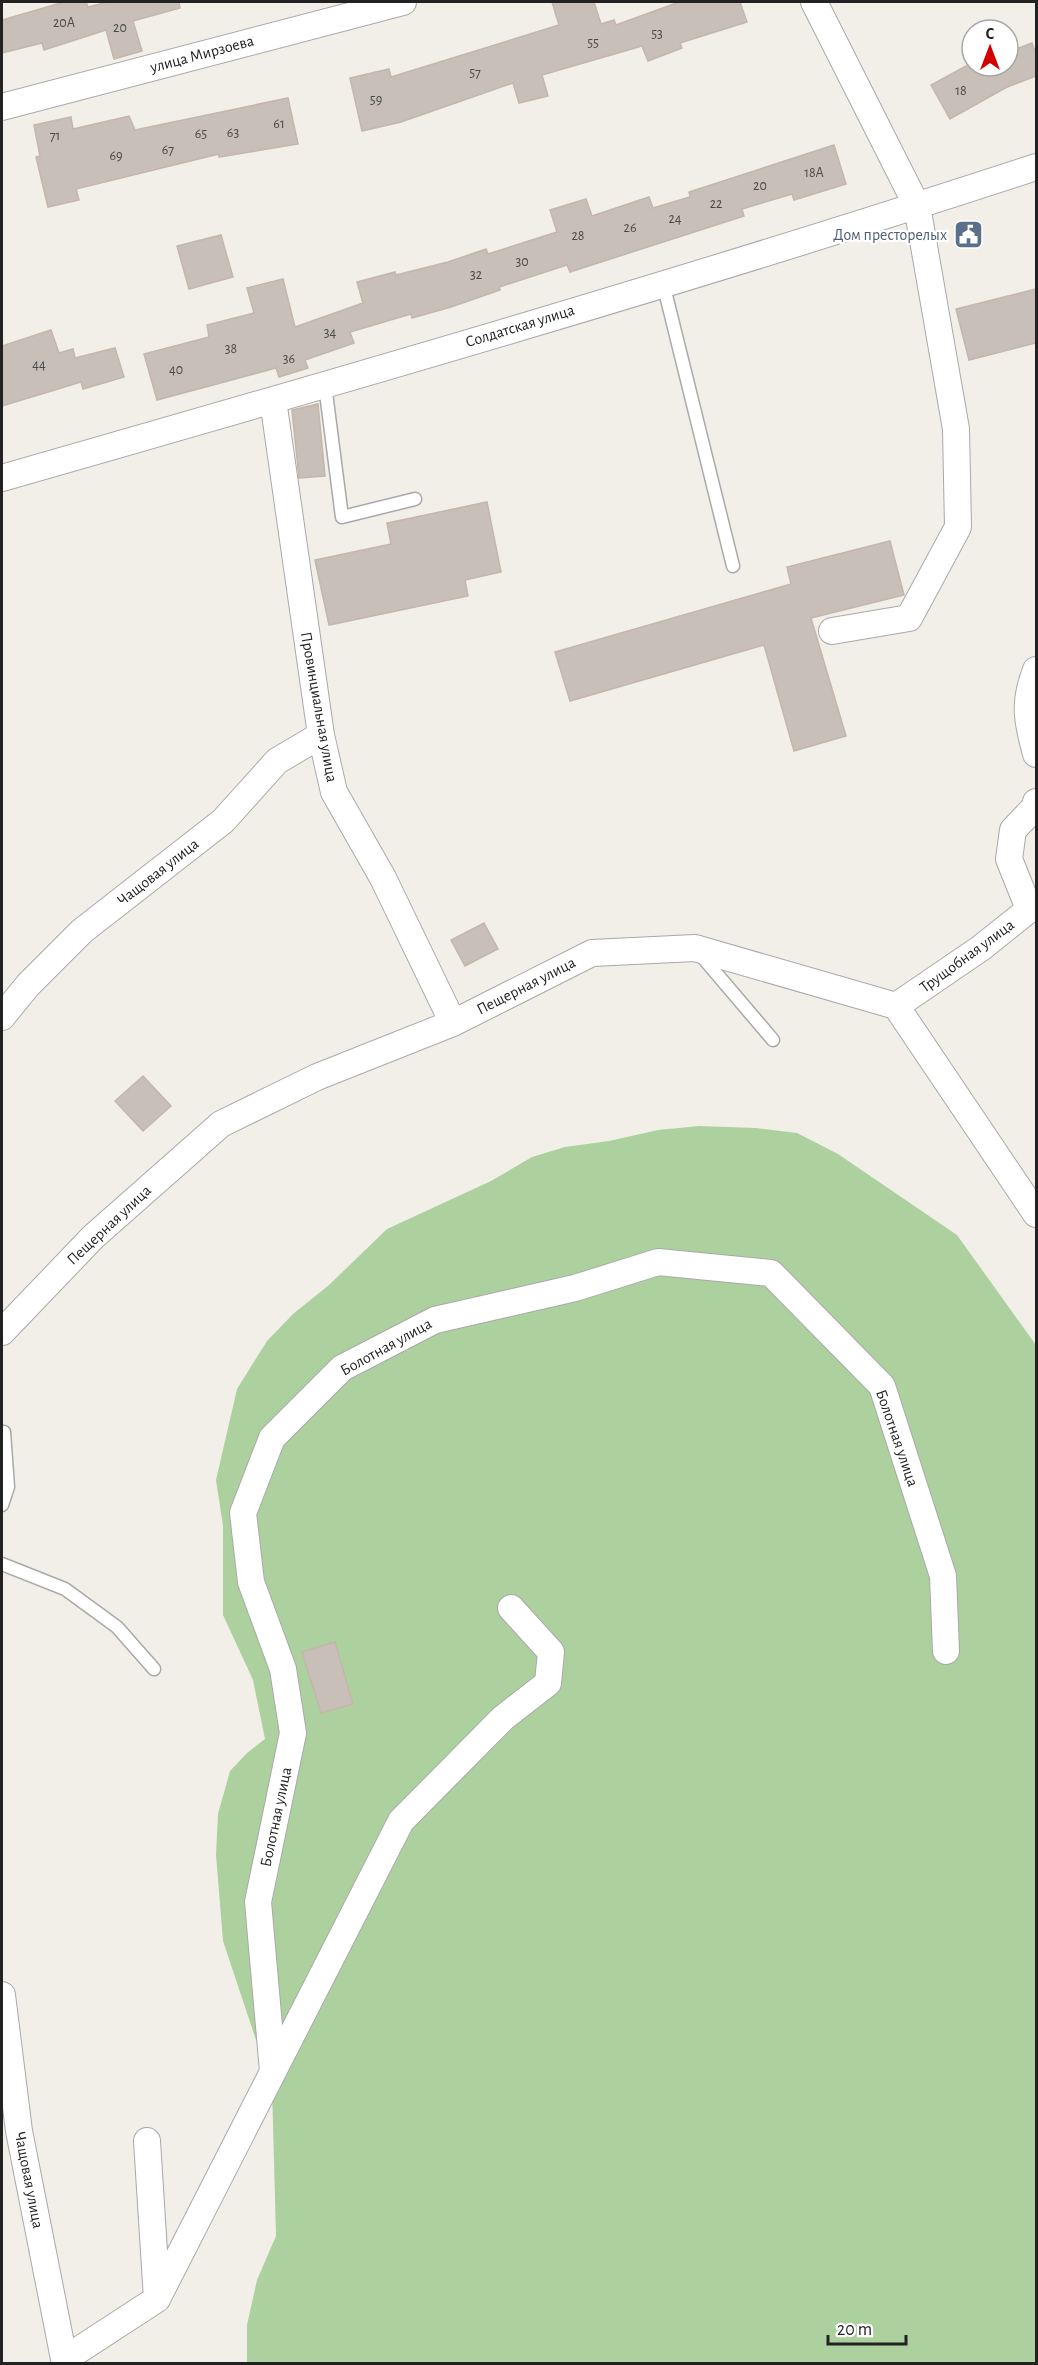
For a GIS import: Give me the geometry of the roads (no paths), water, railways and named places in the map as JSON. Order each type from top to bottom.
[{"type":"street","name":"улица Мирзоева","points":[[2,107],[403,2]]},
{"type":"street","points":[[814,2],[917,206],[957,429],[958,526],[909,618],[832,631]]},
{"type":"street","name":"Солдатская улица","points":[[2,478],[325,385],[917,206],[1036,167]]},
{"type":"street","name":"Провинциальная улица","points":[[273,400],[321,735],[334,792],[383,878],[453,1023]]},
{"type":"street","points":[[1036,670],[1028,693],[1029,726],[1036,754]]},
{"type":"street","name":"Чащовая улица","points":[[2,1017],[28,985],[82,931],[222,821],[277,761],[321,735]]},
{"type":"street","points":[[1034,912],[1009,859],[1012,830],[1036,806],[1036,802]]},
{"type":"street","name":"Трущобная улица","points":[[896,1006],[1034,912]]},
{"type":"street","name":"Пещерная улица","points":[[2,1332],[93,1237],[221,1124],[317,1077],[453,1023],[592,953],[695,948],[896,1006]]},
{"type":"street","points":[[896,1006],[1036,1214]]},
{"type":"street","name":"Болотная улица","points":[[273,2071],[258,1902],[293,1733],[283,1669],[251,1582],[243,1514],[272,1438],[342,1368],[435,1320],[575,1288],[658,1262],[771,1273],[882,1386],[944,1576],[946,1650]]},
{"type":"street","points":[[65,2362],[157,2299],[401,1821],[503,1718],[548,1683],[551,1652],[511,1608]]},
{"type":"street","name":"Чащовая улица","points":[[2,1995],[19,2131],[65,2362]]},
{"type":"street","points":[[147,2141],[157,2299]]},
{"type":"lane","points":[[663,283],[733,566]]},
{"type":"lane","points":[[325,385],[342,517],[416,499]]},
{"type":"lane","points":[[695,948],[773,1040]]},
{"type":"lane","points":[[2,1505],[8,1487],[4,1432]]},
{"type":"lane","points":[[2,1564],[65,1589],[117,1627],[154,1669]]},
{"type":"place","name":"Дом престорелых","points":[[968,235]]}]
